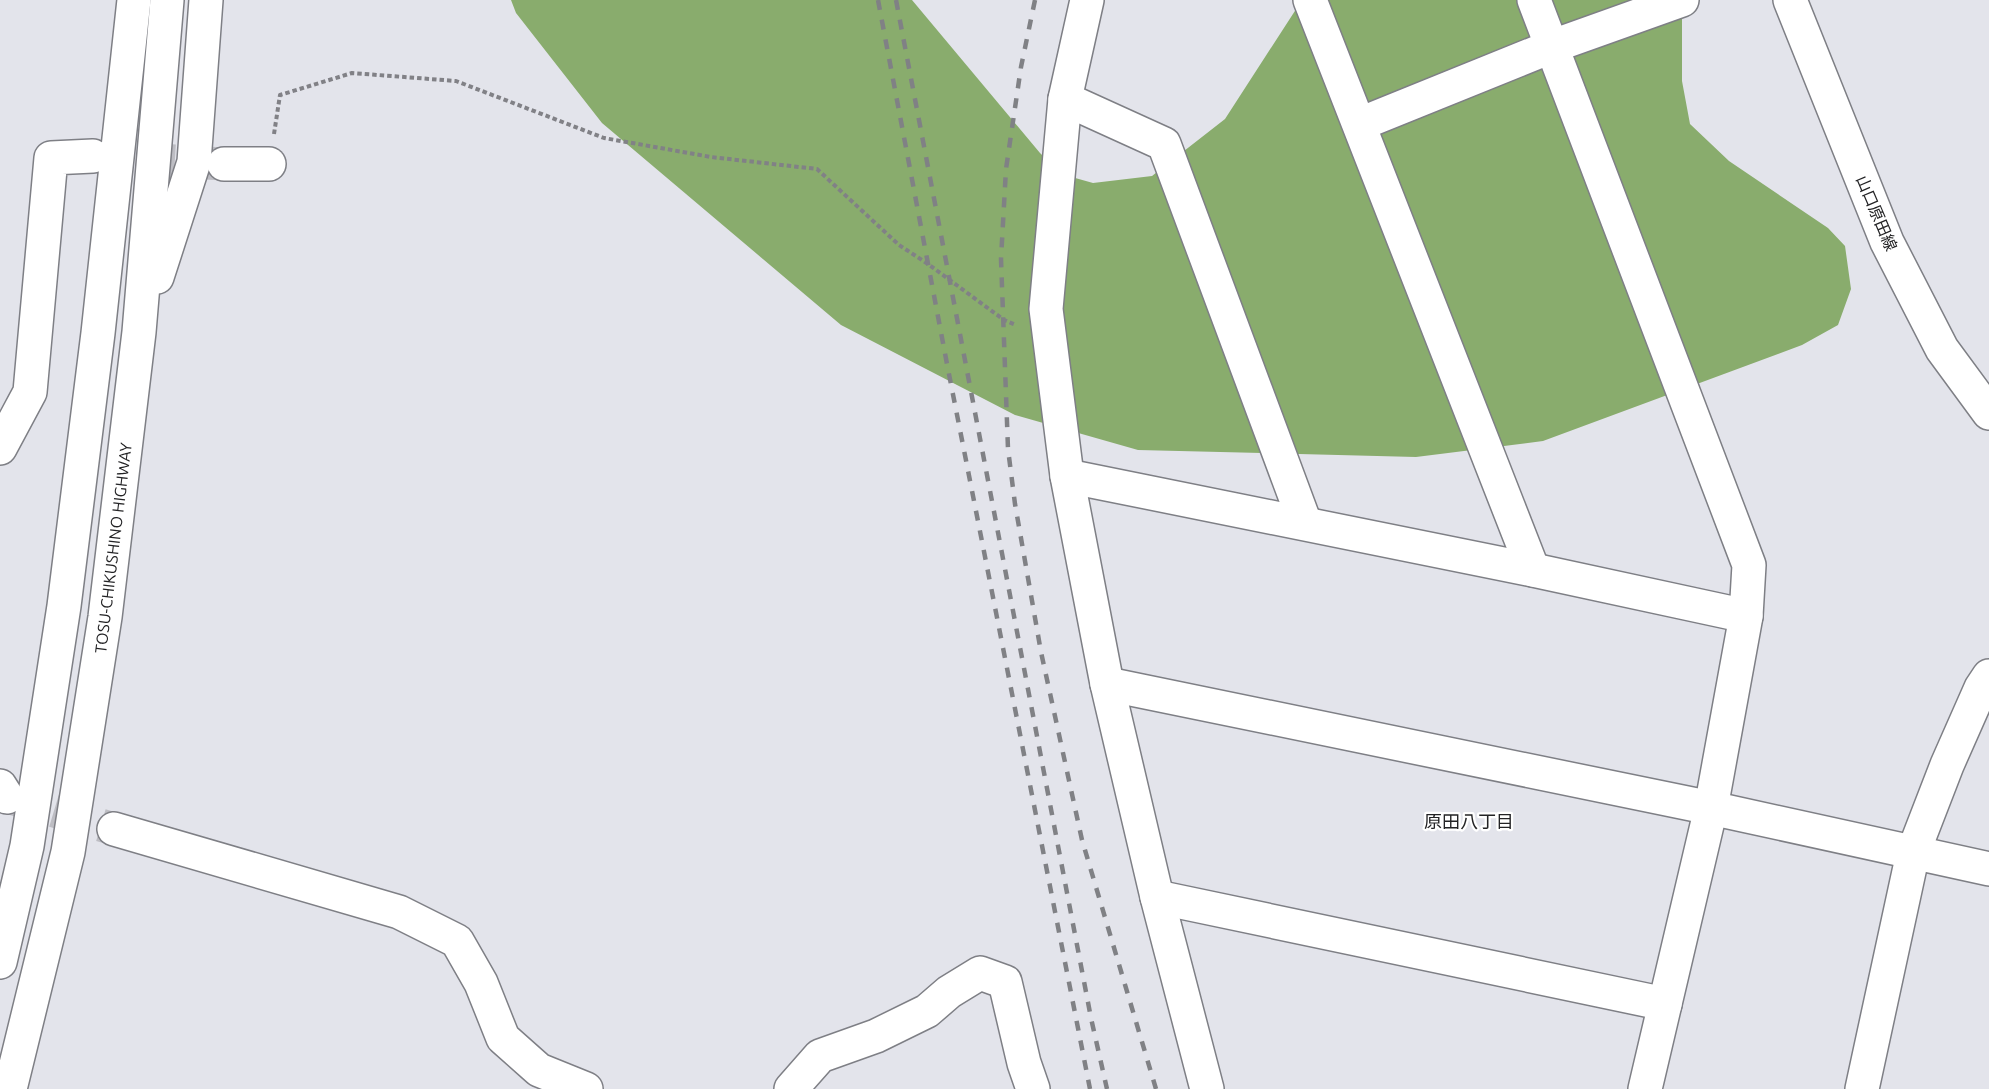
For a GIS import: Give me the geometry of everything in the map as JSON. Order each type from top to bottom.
[{"type":"street","points":[[0,962],[27,846],[64,606],[100,321],[134,0]]},
{"type":"street","name":"TOSU-CHIKUSHINO HIGHWAY","points":[[10,1089],[68,852],[105,617],[139,332],[167,0]]},
{"type":"street","points":[[139,332],[194,162],[206,0]]},
{"type":"street","points":[[1087,0],[1065,99],[1046,309],[1067,476],[1107,684],[1157,897],[1207,1089]]},
{"type":"street","points":[[1310,0],[1533,570]]},
{"type":"street","points":[[1534,0],[1554,46],[1749,565],[1746,616],[1711,808],[1645,1089]]},
{"type":"street","points":[[1360,124],[1554,46],[1682,0]]},
{"type":"street","name":"山口原田線","points":[[1790,0],[1887,242],[1942,349],[1989,413]]},
{"type":"street","points":[[1065,99],[1164,144],[1305,523]]},
{"type":"street","points":[[0,448],[30,392],[51,158],[93,156]]},
{"type":"street","points":[[224,164],[269,164]]},
{"type":"street","points":[[1067,476],[1533,570],[1746,616]]},
{"type":"street","points":[[1862,1089],[1913,853],[1947,765],[1981,688],[1989,676]]},
{"type":"street","points":[[1107,684],[1711,808],[1989,869]]},
{"type":"street","points":[[114,829],[399,912],[457,941],[481,983],[503,1038],[538,1070],[586,1089]]},
{"type":"street","points":[[1157,897],[1665,1004]]},
{"type":"street","points":[[791,1089],[820,1056],[876,1036],[927,1011],[950,992],[980,973],[1005,982],[1024,1063],[1034,1089]]},
{"type":"path","points":[[269,164],[280,95],[352,73],[456,81],[603,138],[711,157],[817,169],[899,245],[1004,320],[1050,340]]},
{"type":"green space","points":[[511,0],[912,0],[1040,153],[1061,174],[1093,183],[1152,176],[1225,119],[1302,0],[1682,0],[1682,81],[1690,124],[1729,161],[1828,228],[1845,246],[1851,289],[1838,325],[1802,345],[1543,441],[1416,457],[1138,450],[1015,415],[841,325],[602,123],[516,13]]},
{"type":"tunnel","points":[[93,156],[223,164]]},
{"type":"tunnel","points":[[7,797],[114,829]]},
{"type":"railway","points":[[878,0],[947,364],[1090,1089]]},
{"type":"railway","points":[[896,0],[1091,1018],[1107,1089]]},
{"type":"railway","points":[[1035,0],[1021,67],[1006,169],[1001,259],[1008,449],[1015,504],[1041,652],[1082,840],[1156,1089]]},
{"type":"district","name":"原田八丁目","points":[[1469,821]]}]
